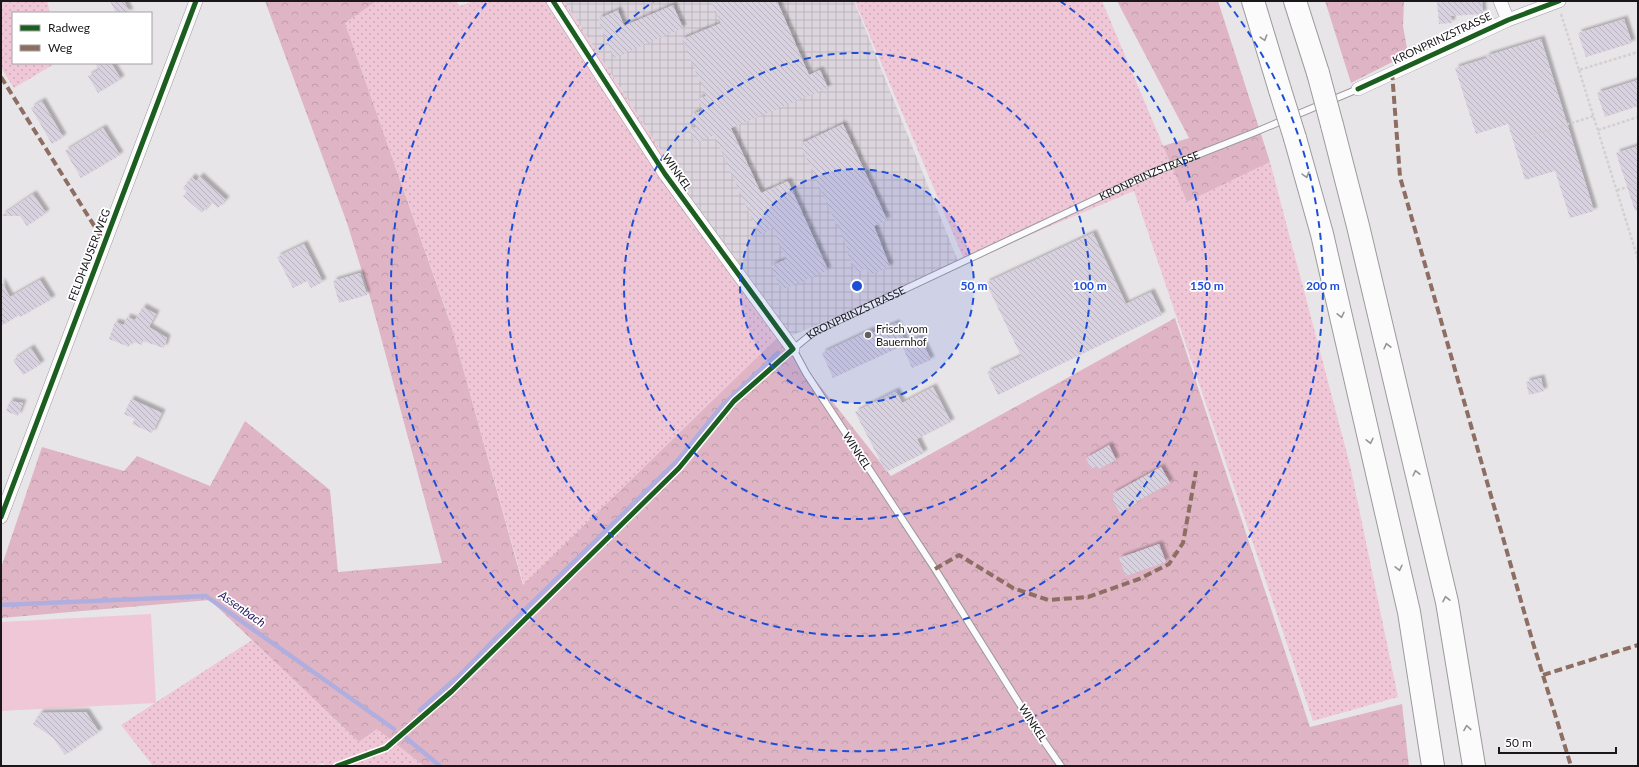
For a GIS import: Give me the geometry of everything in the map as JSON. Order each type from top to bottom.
[{"type":"highway","points":[[1252,1],[1295,138],[1322,234],[1409,612],[1433,766]]},
{"type":"highway","points":[[1295,1],[1332,124],[1358,226],[1447,602],[1474,766]]},
{"type":"street","name":"FELDHAUSER WEG","points":[[1,517],[196,1]]},
{"type":"street","name":"WINKEL","points":[[553,1],[665,174],[793,349]]},
{"type":"street","points":[[1500,1],[1508,20]]},
{"type":"street","name":"KRONPRINZSTRASSE","points":[[1358,89],[1508,20],[1557,2]]},
{"type":"lane","name":"KRONPRINZSTRASSE","points":[[793,349],[814,332],[1149,174],[1253,133],[1358,89]]},
{"type":"lane","name":"WINKEL","points":[[793,349],[806,373],[935,569],[1036,730],[1061,766]]},
{"type":"path","points":[[1557,2],[1638,259]]},
{"type":"path","points":[[1579,70],[1638,52]]},
{"type":"path","points":[[1533,135],[1594,116]]},
{"type":"path","points":[[1598,130],[1638,117]]},
{"type":"path","points":[[1617,190],[1638,184]]},
{"type":"shaded area","points":[[1,1],[47,1],[50,12],[12,12],[12,64],[54,64],[14,88],[1,68]]},
{"type":"shaded area","points":[[377,1],[456,1],[460,6],[473,1],[564,1],[780,335],[524,586],[449,318],[345,23]]},
{"type":"shaded area","points":[[564,1],[854,1],[960,266],[783,339]]},
{"type":"shaded area","points":[[855,1],[1102,1],[1187,202],[1270,162],[1350,465],[1398,697],[1313,721],[1134,191],[965,262]]},
{"type":"shaded area","points":[[151,614],[156,703],[1,711],[1,622]]},
{"type":"shaded area","points":[[252,640],[359,742],[377,729],[424,766],[326,766],[323,763],[314,766],[153,766],[121,725]]},
{"type":"green space","points":[[265,1],[377,1],[345,23],[451,325],[523,585],[780,335],[891,476],[1175,318],[1310,727],[1402,704],[1409,766],[424,766],[377,729],[359,742],[210,600],[1,618],[1,568],[42,447],[124,471],[137,456],[210,486],[245,421],[330,490],[338,572],[442,563],[370,297],[347,223]]},
{"type":"green space","points":[[1117,1],[1218,1],[1270,162],[1187,202],[1163,146],[1189,138]]},
{"type":"green space","points":[[1325,1],[1404,1],[1403,26],[1408,54],[1351,83]]},
{"type":"building","points":[[110,1],[124,1],[130,12],[116,12]]},
{"type":"building","points":[[711,1],[777,1],[809,75],[820,70],[828,88],[731,128],[761,193],[788,181],[828,270],[782,290],[771,266],[786,259],[773,228],[759,235],[714,135],[695,143],[689,129],[696,127],[691,115],[703,110],[698,99],[706,96],[682,39],[721,23]]},
{"type":"building","points":[[1437,1],[1482,1],[1483,14],[1451,16],[1452,23],[1439,24]]},
{"type":"building","points":[[673,5],[683,28],[614,58],[598,19],[618,10],[624,26]]},
{"type":"building","points":[[1624,19],[1632,43],[1586,57],[1578,33]]},
{"type":"building","points":[[1541,39],[1594,211],[1570,218],[1555,171],[1525,180],[1508,124],[1476,134],[1455,68],[1487,58],[1486,56]]},
{"type":"building","points":[[96,64],[112,64],[121,79],[98,93],[88,76],[99,70]]},
{"type":"building","points":[[1638,80],[1638,106],[1605,117],[1597,93]]},
{"type":"building","points":[[42,101],[63,137],[52,144],[31,108]]},
{"type":"building","points":[[843,124],[887,220],[874,226],[890,267],[869,275],[867,268],[855,273],[848,254],[850,254],[800,144]]},
{"type":"building","points":[[103,128],[120,155],[81,178],[65,151]]},
{"type":"building","points":[[1638,146],[1638,210],[1635,211],[1616,153]]},
{"type":"building","points":[[200,176],[226,200],[218,208],[211,202],[202,213],[183,196],[187,192],[183,188],[192,177],[196,181]]},
{"type":"building","points":[[33,194],[46,213],[27,226],[20,216],[1,216]]},
{"type":"building","points":[[1093,233],[1126,304],[1151,292],[1162,315],[998,395],[987,372],[1021,356],[986,283]]},
{"type":"building","points":[[304,244],[323,282],[311,288],[307,281],[293,288],[277,257]]},
{"type":"building","points":[[360,273],[367,295],[339,303],[333,281]]},
{"type":"building","points":[[40,280],[52,299],[20,317],[19,315],[1,326],[1,281],[10,297]]},
{"type":"building","points":[[143,307],[156,314],[149,327],[167,338],[164,348],[143,341],[142,345],[131,341],[129,347],[109,339],[115,322],[124,325],[127,317],[135,320]]},
{"type":"building","points":[[896,323],[906,343],[920,337],[931,360],[912,368],[902,346],[833,378],[822,353],[871,330],[873,333]]},
{"type":"building","points":[[31,348],[41,364],[23,375],[13,360]]},
{"type":"building","points":[[1541,378],[1544,391],[1529,395],[1526,382]]},
{"type":"building","points":[[933,387],[951,422],[917,439],[924,453],[886,472],[855,412],[896,391],[902,403]]},
{"type":"building","points":[[131,399],[162,413],[152,433],[132,424],[135,419],[124,414]]},
{"type":"building","points":[[10,401],[23,403],[18,416],[6,411]]},
{"type":"building","points":[[1109,445],[1116,460],[1099,469],[1097,466],[1091,469],[1086,458]]},
{"type":"building","points":[[1161,467],[1170,483],[1136,502],[1137,503],[1120,513],[1112,499],[1114,498],[1112,494]]},
{"type":"building","points":[[1159,544],[1166,562],[1126,576],[1119,558]]},
{"type":"building","points":[[86,712],[99,732],[65,755],[53,738],[33,724],[40,713]]},
{"type":"waterway","points":[[420,710],[459,676],[679,459],[721,407],[778,353]]},
{"type":"waterway","name":"Assenbach","points":[[1,605],[206,596],[394,729]]},
{"type":"waterway","name":"Assenbach","points":[[405,737],[440,766]]},
{"type":"marked path","points":[[1392,72],[1400,177],[1533,643],[1571,766]]},
{"type":"marked path","points":[[1,77],[105,243]]},
{"type":"marked path","points":[[935,569],[959,555],[1013,588],[1048,600],[1088,597],[1139,579],[1169,564],[1183,543],[1196,471]]},
{"type":"marked path","points":[[1543,675],[1638,645]]},
{"type":"cycle path","points":[[1,517],[196,1]]},
{"type":"cycle path","points":[[337,766],[386,748],[452,691],[679,468],[734,401],[793,349],[665,174],[553,1]]},
{"type":"cycle path","points":[[1358,89],[1508,20],[1559,1]]},
{"type":"place","name":"Frisch vom Bauernhof","points":[[868,335]]}]
